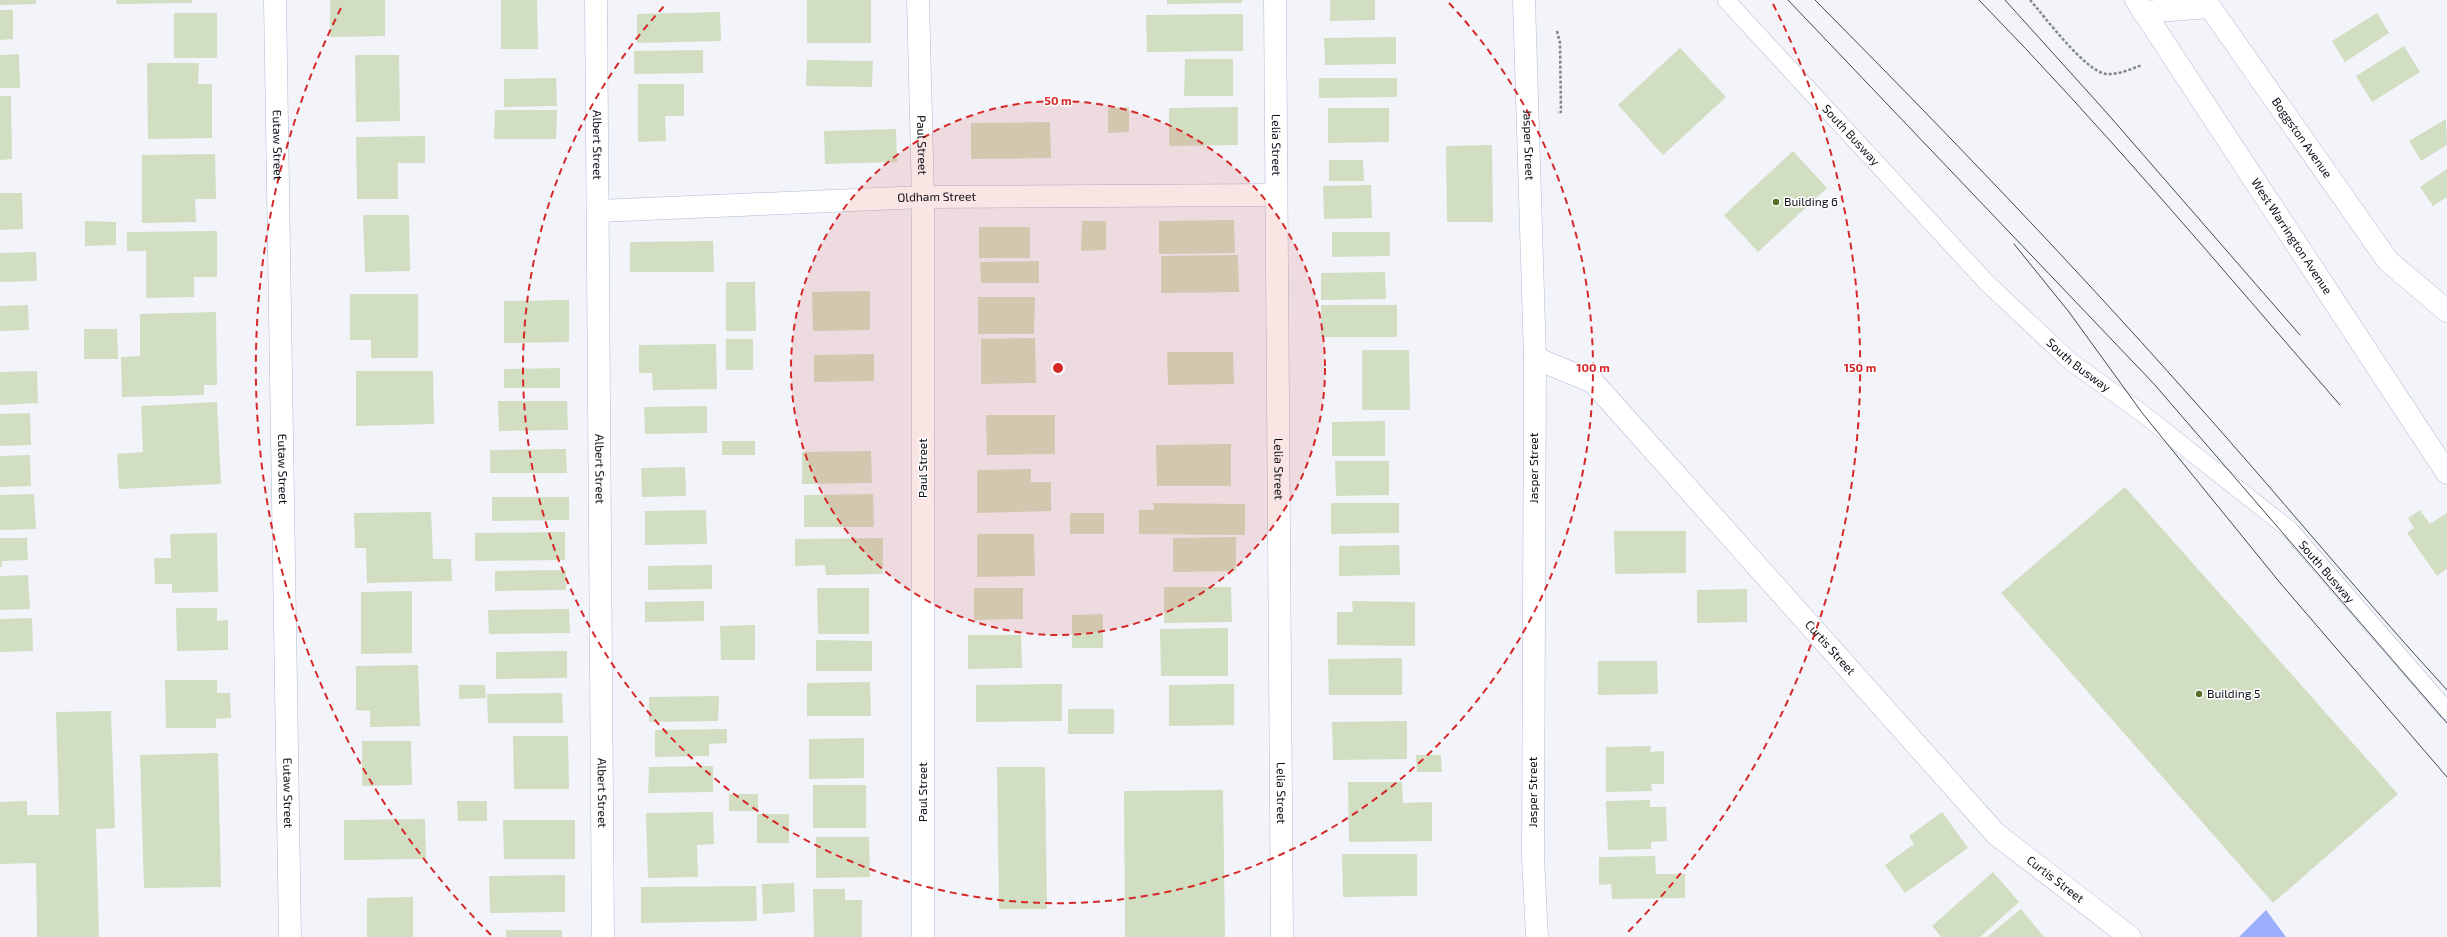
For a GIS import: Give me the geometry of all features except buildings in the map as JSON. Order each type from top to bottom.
[{"type":"street","name":"Eutaw Street","points":[[275,0],[290,937]]},
{"type":"street","name":"Albert Street","points":[[596,0],[599,211],[603,937]]},
{"type":"street","name":"Paul Street","points":[[918,0],[923,197],[923,937]]},
{"type":"street","name":"Lelia Street","points":[[1275,0],[1275,195],[1282,937]]},
{"type":"street","name":"Jasper Street","points":[[1524,0],[1535,358],[1533,858],[1536,937]]},
{"type":"street","name":"Boggston Avenue","points":[[2139,6],[2210,7],[2388,261],[2447,311]]},
{"type":"street","name":"West Warrington Avenue","points":[[2139,6],[2447,473]]},
{"type":"street","name":"Oldham Street","points":[[599,211],[923,197],[1275,195]]},
{"type":"street","name":"Curtis Street","points":[[1535,358],[1593,382],[1996,834],[2130,937]]},
{"type":"lane","name":"South Busway","points":[[1726,0],[1987,283],[2070,361],[2142,414],[2290,530],[2447,711]]},
{"type":"path","points":[[2030,0],[2089,67],[2106,74],[2125,71],[2143,64]]},
{"type":"shaded area","points":[[2266,910],[2286,937],[2239,937]]},
{"type":"tram line","points":[[1788,0],[2154,384],[2447,723]]},
{"type":"tram line","points":[[1815,0],[1957,145],[2142,343],[2447,690]]},
{"type":"tram line","points":[[1979,0],[2117,149],[2340,405]]},
{"type":"tram line","points":[[2005,0],[2106,112],[2300,335]]},
{"type":"tram line","points":[[2014,244],[2069,312],[2143,414],[2281,584],[2447,777]]},
{"type":"place","name":"Building 6","points":[[1776,202]]},
{"type":"place","name":"Building 5","points":[[2199,694]]}]
